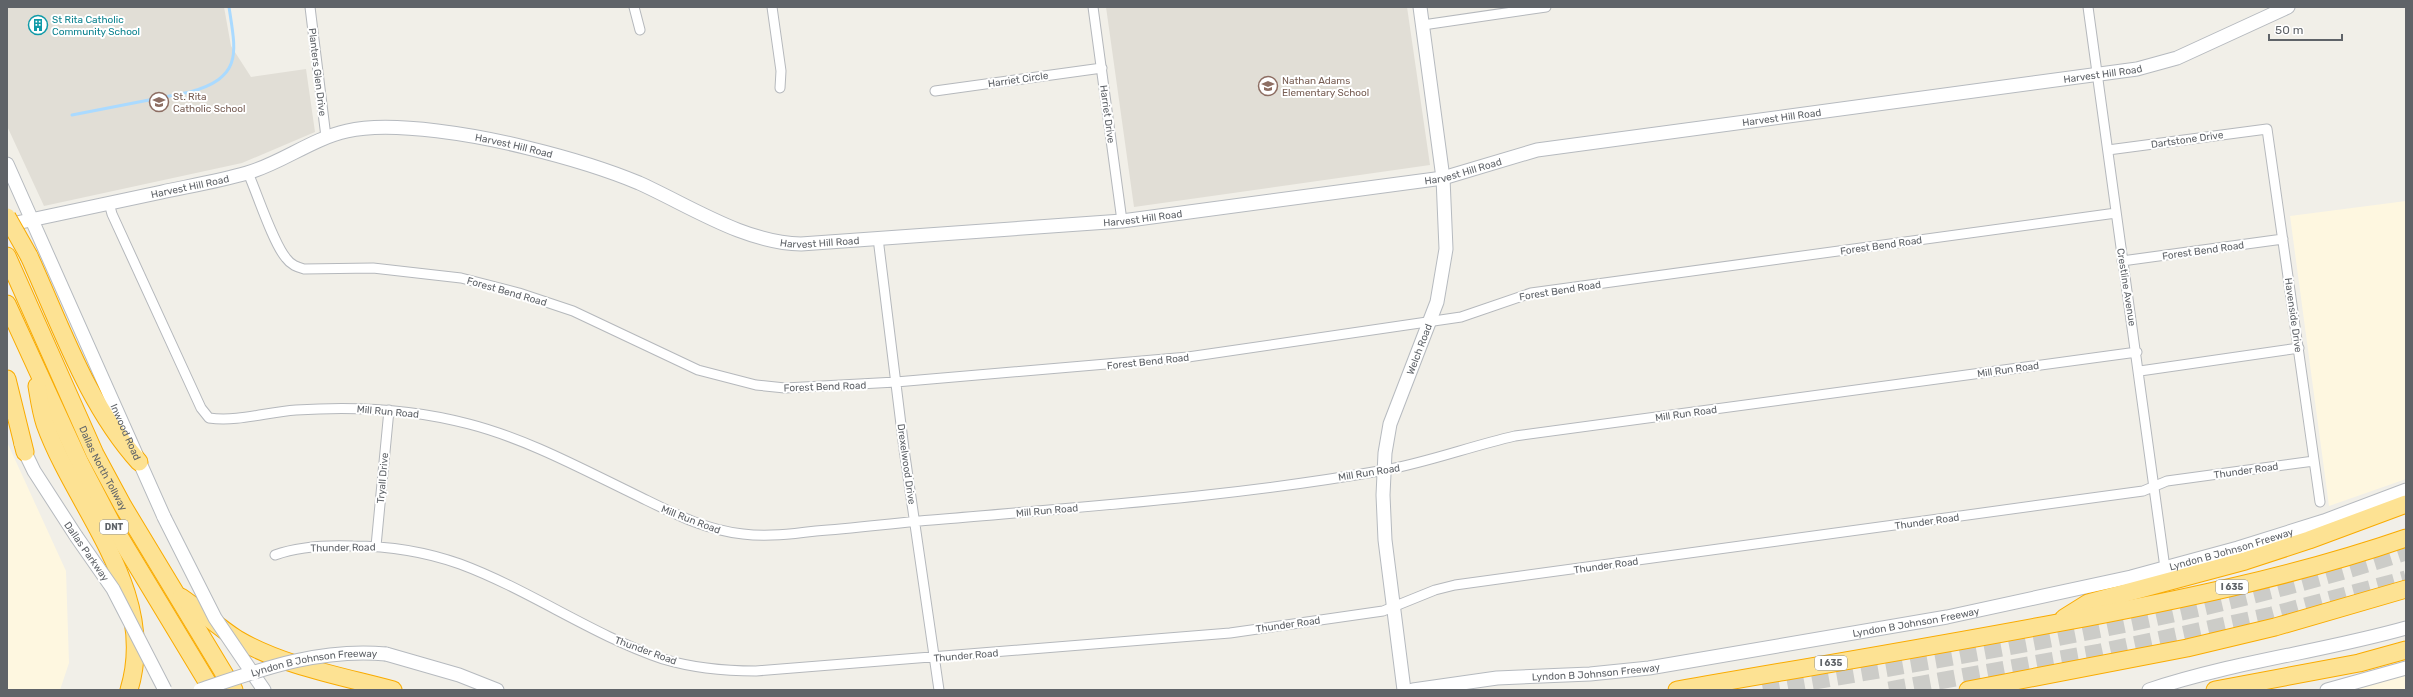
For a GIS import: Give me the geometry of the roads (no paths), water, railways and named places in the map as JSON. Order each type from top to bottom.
[{"type":"highway","points":[[7,217],[29,256],[89,386],[120,440],[140,462]]},
{"type":"highway","name":"Dallas North Tollway","points":[[8,258],[95,454],[234,690]]},
{"type":"highway","name":"Dallas North Tollway","points":[[7,304],[80,463],[113,526],[212,690]]},
{"type":"highway","points":[[31,356],[45,423],[107,545],[127,596],[134,629],[136,657],[129,690]]},
{"type":"highway","points":[[7,379],[25,452]]},
{"type":"highway","points":[[2056,624],[2088,603],[2245,561],[2316,538],[2406,504]]},
{"type":"highway","name":"I 635","points":[[1676,690],[2056,624],[2208,593],[2406,538]]},
{"type":"highway","points":[[1968,690],[2187,648],[2274,627],[2406,590]]},
{"type":"highway","points":[[175,592],[236,639],[262,651],[300,664],[393,690]]},
{"type":"highway","points":[[2215,690],[2359,662],[2406,650]]},
{"type":"street","name":"Planters Glen Drive","points":[[310,7],[326,137]]},
{"type":"street","points":[[634,7],[640,30]]},
{"type":"street","points":[[772,7],[781,71],[780,88]]},
{"type":"street","name":"Harriet Drive","points":[[1093,7],[1122,221]]},
{"type":"street","name":"Welch Road","points":[[1404,690],[1384,520],[1384,470],[1390,424],[1437,302],[1446,248],[1443,178],[1420,7]]},
{"type":"street","points":[[1423,25],[1546,7]]},
{"type":"street","name":"Crestline Avenue","points":[[2088,7],[2122,261],[2140,371],[2165,568]]},
{"type":"street","name":"Harvest Hill Road","points":[[7,225],[248,173],[326,137],[347,131],[378,127],[493,140],[570,159],[636,182],[762,240],[780,244],[801,244],[1122,221],[1443,178],[1537,150],[2137,69],[2177,58],[2288,7]]},
{"type":"street","name":"Harriet Circle","points":[[935,91],[1102,68]]},
{"type":"street","name":"Dartstone Drive","points":[[2108,150],[2267,128]]},
{"type":"street","name":"Havenside Drive","points":[[2267,128],[2320,502]]},
{"type":"street","name":"Inwood Road","points":[[7,164],[164,518],[209,607],[264,690]]},
{"type":"street","name":"Forest Bend Road","points":[[248,173],[277,242],[285,258],[294,266],[304,269],[373,268],[461,278],[573,311],[698,370],[756,385],[800,388],[896,382],[1141,362],[1430,322],[1477,313],[1504,300],[1531,293],[2116,213]]},
{"type":"street","name":"Mill Run Road","points":[[109,203],[112,214],[201,408],[209,418],[221,420],[293,410],[329,408],[389,410],[447,418],[486,428],[528,445],[682,518],[712,530],[760,535],[1141,502],[1272,487],[1384,470],[1418,463],[1474,446],[1515,436],[2137,352]]},
{"type":"street","name":"Drexelwood Drive","points":[[878,238],[914,521],[939,690]]},
{"type":"street","name":"Forest Bend Road","points":[[2122,261],[2283,239]]},
{"type":"street","points":[[2140,371],[2299,348]]},
{"type":"street","name":"Tryall Drive","points":[[376,546],[389,410]]},
{"type":"street","name":"Dallas Parkway","points":[[7,414],[25,452],[52,501],[113,590],[165,690]]},
{"type":"street","name":"Thunder Road","points":[[275,555],[287,551],[312,547],[376,546],[434,556],[459,564],[629,645],[664,659],[726,671],[756,671],[935,658],[1230,633],[1383,610],[1435,590],[1455,585],[2144,491],[2167,481],[2314,461]]},
{"type":"street","name":"Lyndon B Johnson Freeway","points":[[1413,690],[1469,682],[1530,676],[1590,674],[1648,668],[1947,617],[2165,568],[2324,521],[2406,490]]},
{"type":"street","points":[[2149,690],[2212,672],[2356,641],[2406,628]]},
{"type":"street","name":"Lyndon B Johnson Freeway","points":[[200,690],[253,674],[295,659],[319,654],[363,652],[386,654],[459,675],[497,690]]},
{"type":"street","points":[[2327,690],[2406,668]]},
{"type":"street","points":[[1446,690],[1469,682]]},
{"type":"waterway","points":[[72,115],[190,92],[207,86],[219,79],[227,71],[232,61],[234,50],[229,7]]},
{"type":"tunnel","points":[[1763,690],[2006,647],[2168,615],[2327,576],[2406,552]]},
{"type":"tunnel","points":[[1889,690],[2100,652],[2185,634],[2272,615],[2406,579]]},
{"type":"place","name":"St Rita Catholic Community School","points":[[38,25]]},
{"type":"place","name":"Nathan Adams Elementary School","points":[[1268,86]]},
{"type":"place","name":"St. Rita Catholic School","points":[[159,102]]}]
